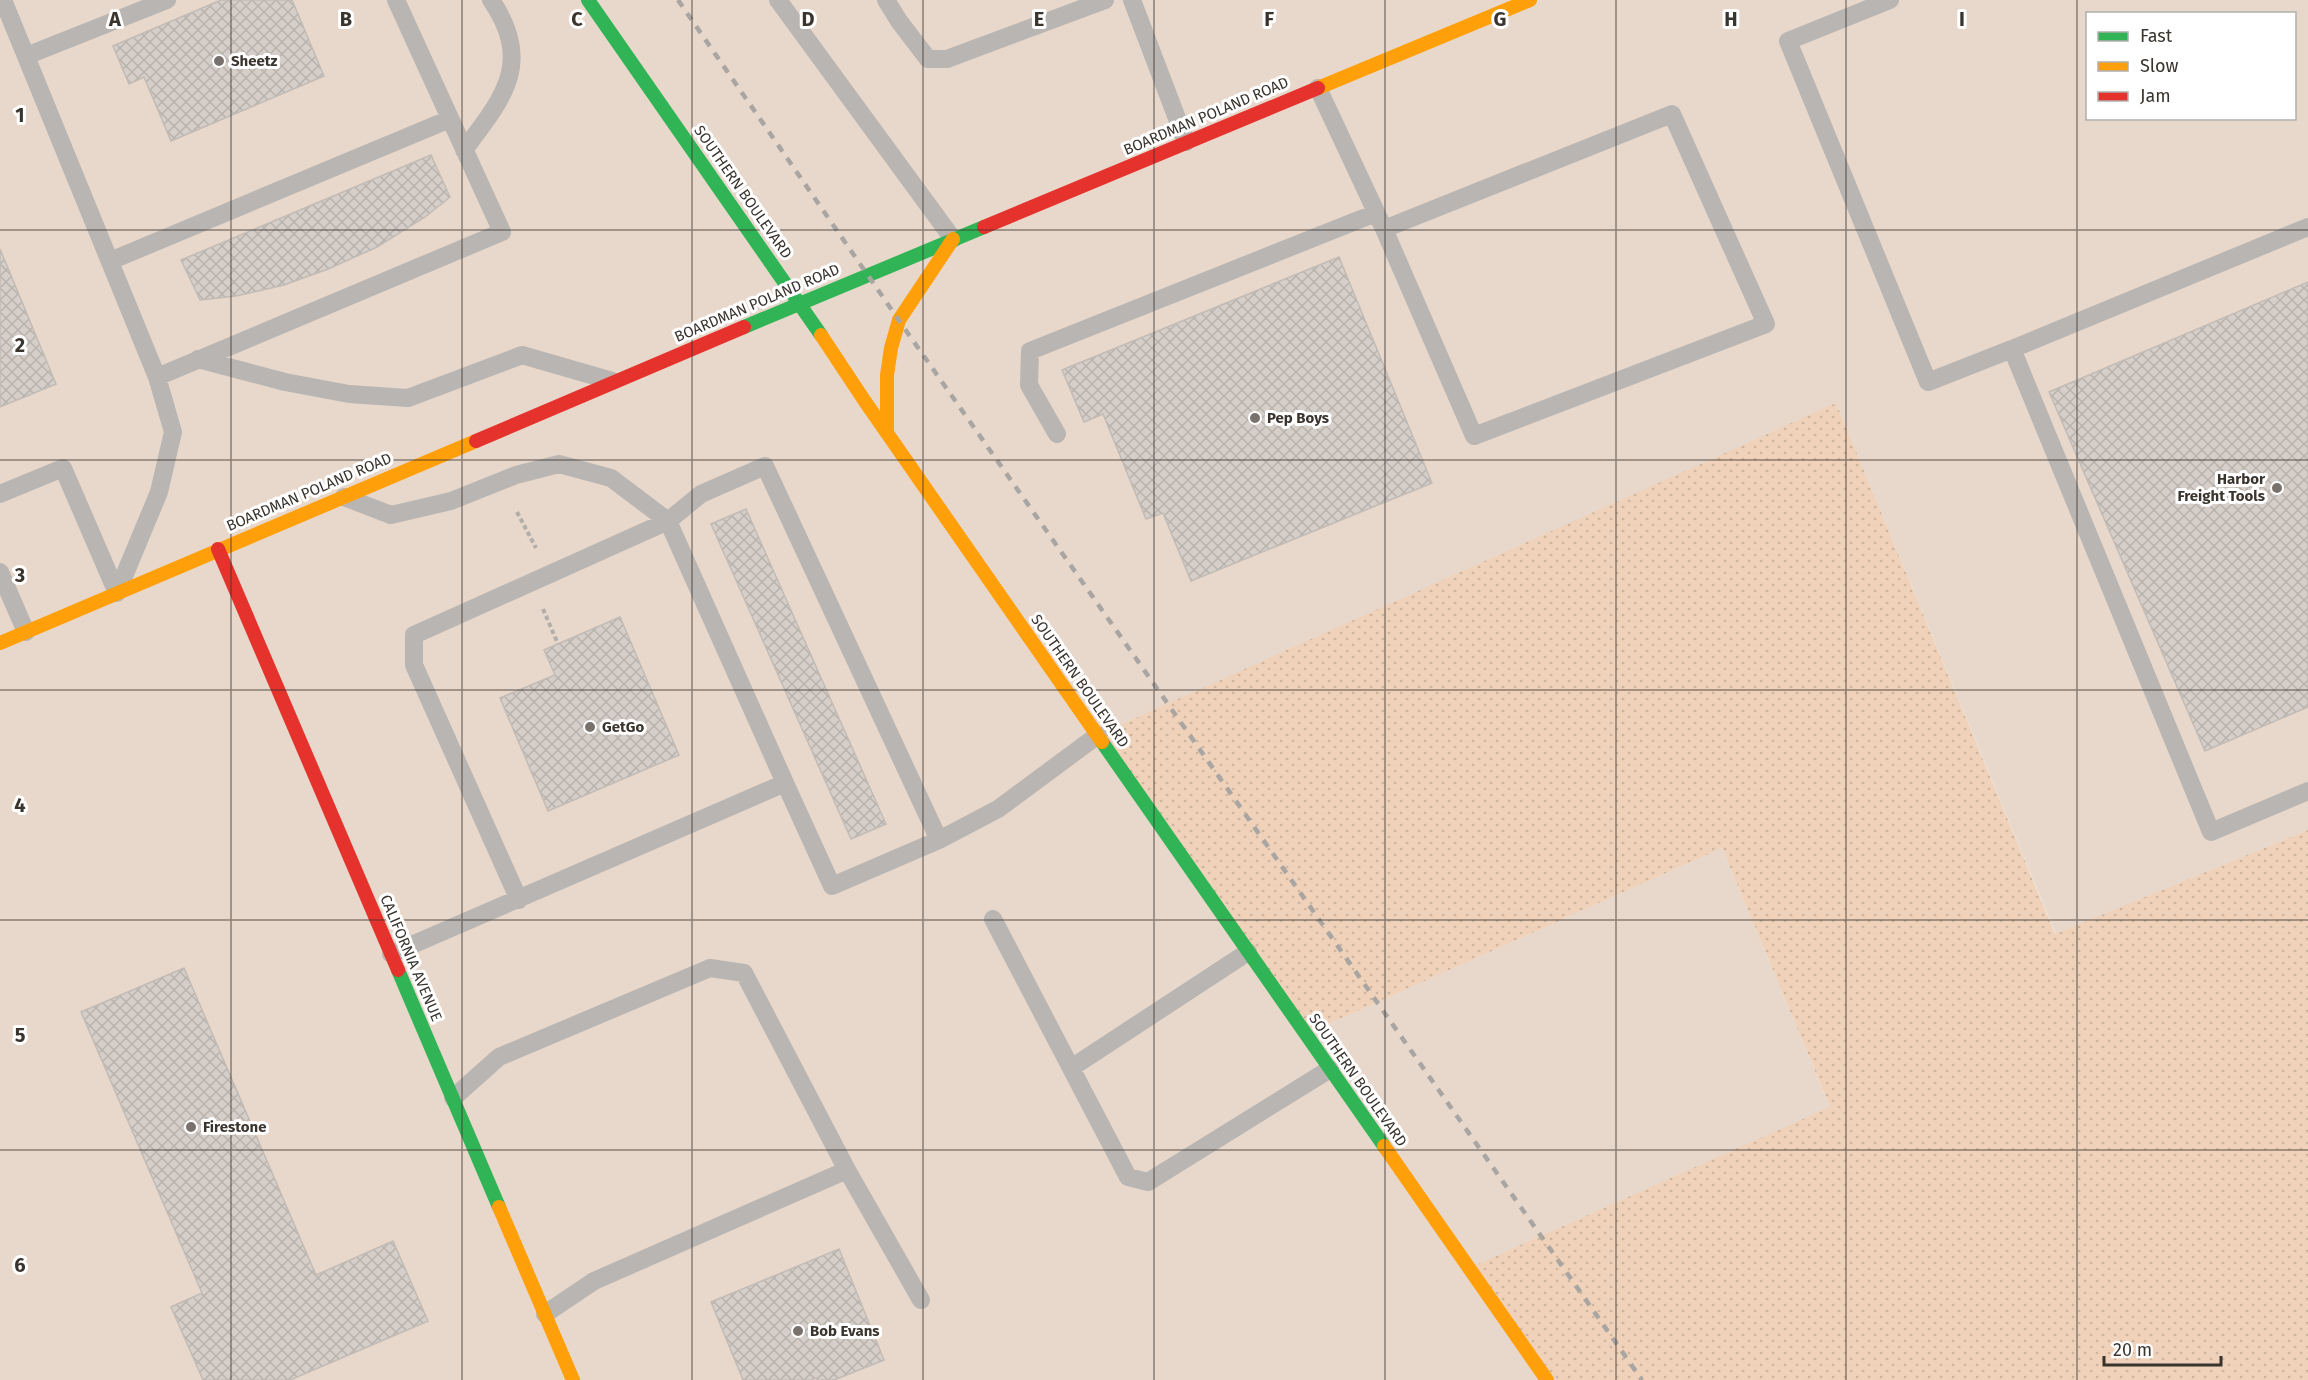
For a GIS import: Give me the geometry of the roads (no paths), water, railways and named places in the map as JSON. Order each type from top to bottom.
[{"type":"street","name":"SOUTHERN BOULEVARD","points":[[588,0],[1330,1068],[1540,1378]]},
{"type":"street","name":"BOARDMAN POLAND ROAD","points":[[0,643],[614,381],[1530,0]]},
{"type":"street","points":[[886,432],[885,379],[896,328],[953,239]]},
{"type":"street","name":"CALIFORNIA AVENUE","points":[[218,549],[573,1380]]},
{"type":"lane","points":[[3,0],[157,377],[173,432],[159,492],[117,593]]},
{"type":"lane","points":[[26,56],[167,0]]},
{"type":"lane","points":[[157,377],[501,232],[396,0]]},
{"type":"lane","points":[[464,150],[507,88],[513,60],[508,28],[492,0]]},
{"type":"lane","points":[[886,0],[898,21],[928,59],[947,59],[1105,0]]},
{"type":"lane","points":[[1132,0],[1186,142]]},
{"type":"lane","points":[[1890,0],[1788,41],[1928,382],[2308,227]]},
{"type":"lane","points":[[786,3],[953,239]]},
{"type":"lane","points":[[1057,434],[1029,385],[1030,351],[1380,221],[1672,114],[1766,324],[1474,436],[1380,221],[1318,88]]},
{"type":"lane","points":[[110,261],[450,119]]},
{"type":"lane","points":[[2012,349],[2211,832],[2308,791]]},
{"type":"lane","points":[[198,359],[285,382],[338,392],[408,398],[522,355],[614,381]]},
{"type":"lane","points":[[341,496],[391,514],[451,501],[516,476],[559,464],[611,478],[668,521],[832,886],[939,840],[998,809],[1098,735]]},
{"type":"lane","points":[[519,900],[414,665],[414,635],[668,521],[701,494],[765,465],[939,840]]},
{"type":"lane","points":[[0,494],[63,468],[117,593]]},
{"type":"lane","points":[[0,572],[26,632]]},
{"type":"lane","points":[[391,954],[784,783]]},
{"type":"lane","points":[[993,919],[1128,1177],[1148,1182],[1330,1068]]},
{"type":"lane","points":[[1071,1068],[1248,952]]},
{"type":"lane","points":[[453,1098],[499,1057],[710,968],[744,973],[847,1170],[921,1300]]},
{"type":"lane","points":[[545,1314],[594,1281],[847,1170]]},
{"type":"railway","points":[[678,0],[907,332],[1642,1380]]},
{"type":"place","name":"Sheetz","points":[[219,61]]},
{"type":"place","name":"Pep Boys","points":[[1255,418]]},
{"type":"place","name":"Harbor Freight Tools","points":[[2277,488]]},
{"type":"place","name":"GetGo","points":[[590,727]]},
{"type":"place","name":"Firestone","points":[[191,1127]]},
{"type":"place","name":"Bob Evans","points":[[798,1331]]}]
